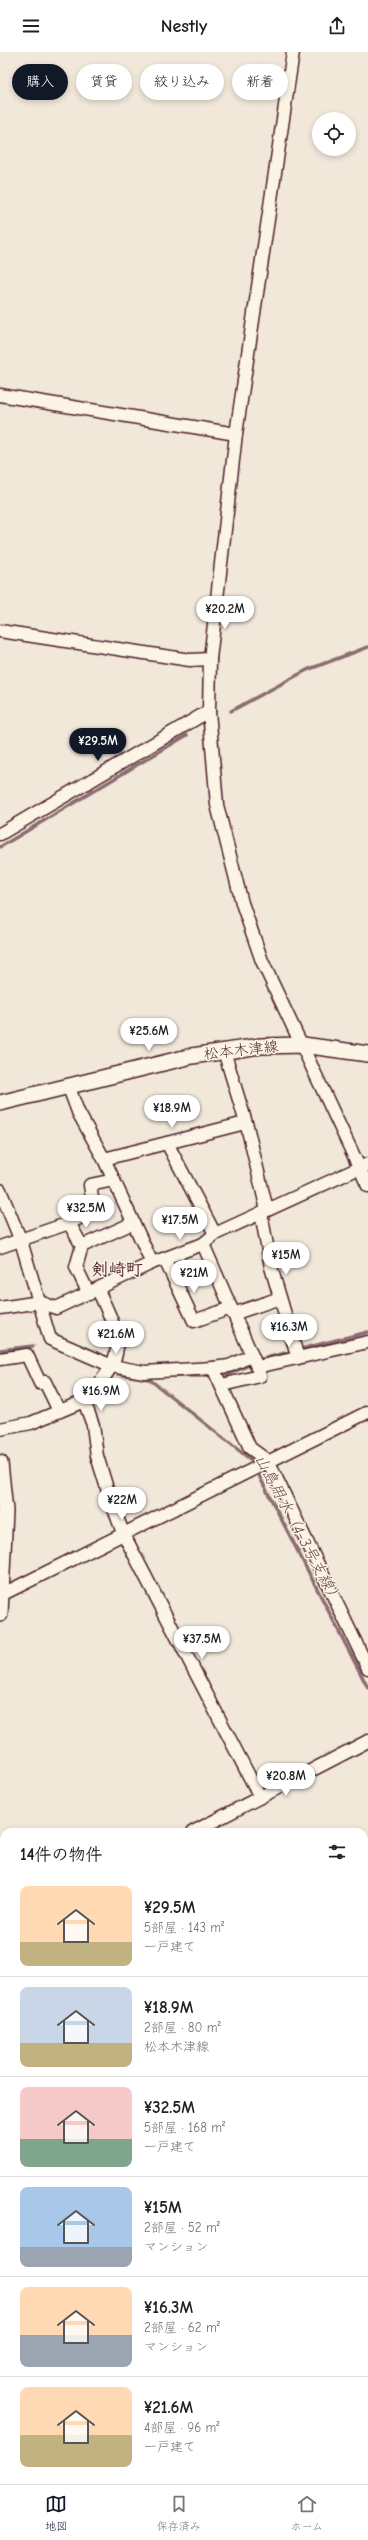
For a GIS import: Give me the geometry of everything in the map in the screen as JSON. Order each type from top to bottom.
[{"type":"main road","name":"松本木津線","points":[[0,1103],[68,1085],[192,1056],[261,1046],[303,1045],[368,1054]]},
{"type":"main road","points":[[0,1464],[3,1512],[0,1614]]},
{"type":"street","points":[[293,52],[236,434],[210,659],[209,711],[217,804],[242,903],[262,961],[364,1166],[368,1186]]},
{"type":"street","points":[[0,395],[236,434]]},
{"type":"street","points":[[0,631],[190,660],[210,659]]},
{"type":"street","points":[[0,834],[209,711]]},
{"type":"street","points":[[224,1051],[245,1123],[280,1298],[294,1343],[297,1358]]},
{"type":"street","points":[[68,1085],[78,1112],[104,1159],[152,1264]]},
{"type":"street","points":[[104,1159],[245,1123]]},
{"type":"street","points":[[167,1143],[215,1234]]},
{"type":"street","points":[[0,1308],[40,1302],[56,1308],[94,1292],[152,1264],[203,1244],[215,1234],[364,1166]]},
{"type":"street","points":[[0,1247],[21,1241],[69,1223],[94,1211],[90,1185],[114,1180]]},
{"type":"street","points":[[0,1190],[21,1241],[50,1339],[112,1366],[144,1372],[213,1368],[297,1358],[368,1342]]},
{"type":"street","points":[[0,1429],[31,1422],[84,1401],[106,1377],[117,1355],[117,1330],[94,1292],[76,1267],[82,1246],[69,1223]]},
{"type":"street","points":[[82,1246],[133,1223]]},
{"type":"street","points":[[203,1244],[260,1376],[222,1386]]},
{"type":"street","points":[[165,1260],[194,1321],[280,1298]]},
{"type":"street","points":[[0,1359],[27,1355],[40,1383],[45,1382],[59,1411]]},
{"type":"street","points":[[213,1368],[250,1448],[368,1668]]},
{"type":"street","points":[[84,1401],[93,1425],[97,1456],[108,1491],[124,1533],[260,1797]]},
{"type":"street","points":[[1,1595],[368,1412]]},
{"type":"street","points":[[201,1828],[368,1741]]},
{"type":"waterway","points":[[231,711],[307,670],[368,647]]},
{"type":"waterway","points":[[0,847],[187,735]]},
{"type":"waterway","points":[[227,1375],[262,1359],[368,1332]]},
{"type":"waterway","points":[[0,1350],[33,1346]]},
{"type":"waterway","name":"山島用水（4-3号支線）","points":[[118,1374],[149,1379],[251,1460],[368,1688]]},
{"type":"waterway","points":[[169,1376],[211,1376]]},
{"type":"district","name":"剣崎町","points":[[117,1269]]}]
